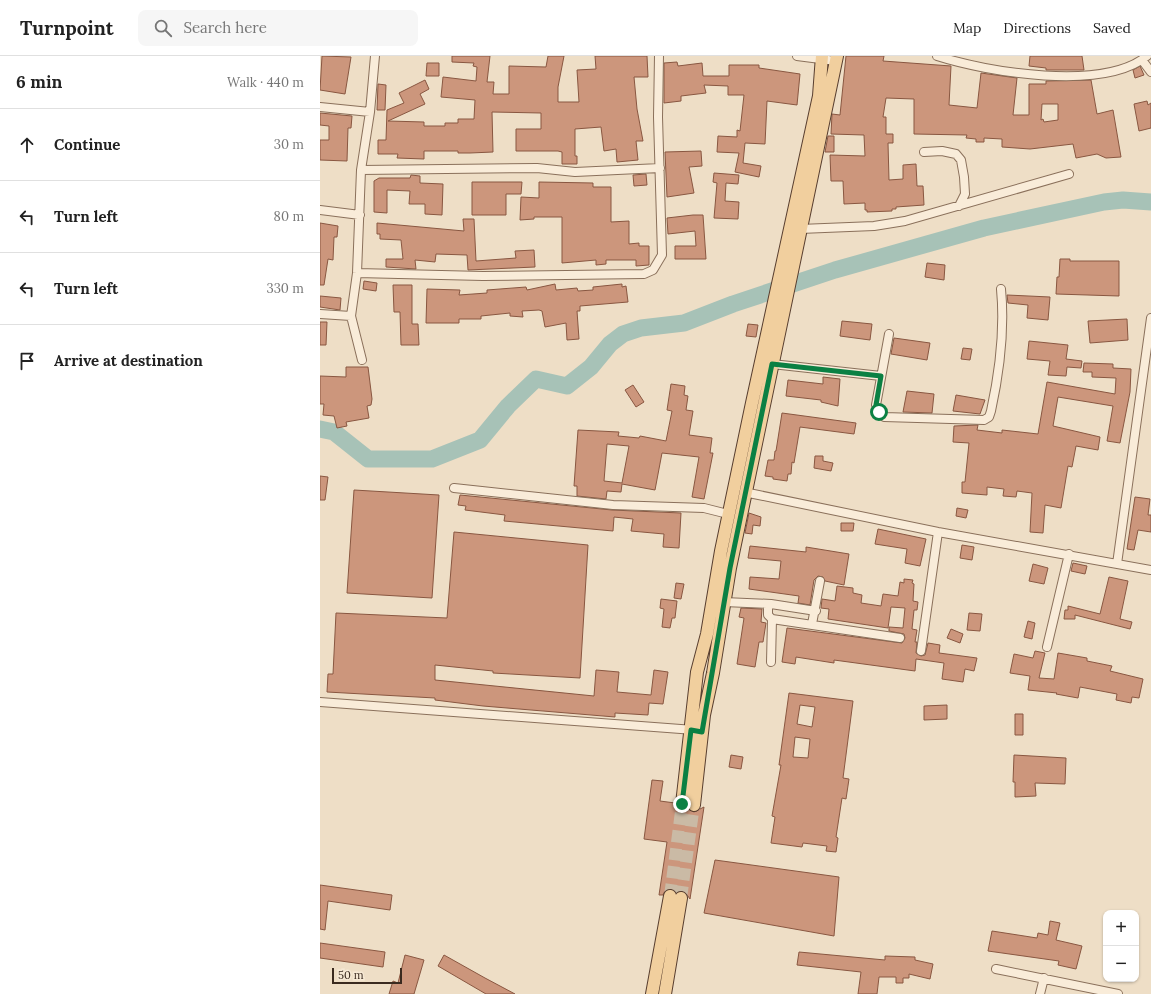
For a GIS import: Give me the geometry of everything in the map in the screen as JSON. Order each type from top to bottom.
[{"type":"main road","points":[[688,804],[697,731],[724,602],[744,492],[772,364],[781,298],[819,96],[821,58]]},
{"type":"main road","points":[[784,281],[800,229],[837,58]]},
{"type":"main road","points":[[697,731],[697,672],[707,634],[728,514],[781,298]]},
{"type":"main road","points":[[652,994],[675,897],[665,994]]},
{"type":"street","points":[[362,360],[350,316],[357,273],[361,170],[370,112],[375,56]]},
{"type":"street","points":[[357,273],[484,276],[644,274],[653,270],[662,255],[659,56]]},
{"type":"street","points":[[797,56],[837,58]]},
{"type":"street","points":[[937,56],[984,68],[1040,75],[1071,77],[1098,74],[1124,68],[1144,58],[1151,72]]},
{"type":"street","points":[[320,107],[370,112]]},
{"type":"street","points":[[924,152],[942,151],[956,154],[961,160],[965,194],[959,206]]},
{"type":"street","points":[[361,170],[537,168],[575,172],[660,168]]},
{"type":"street","points":[[800,229],[874,226],[904,221],[1069,174]]},
{"type":"street","points":[[320,210],[360,215]]},
{"type":"street","points":[[889,334],[876,405],[879,412],[884,417],[984,420],[989,417],[997,383],[1004,330],[1001,289]]},
{"type":"street","points":[[320,314],[350,316]]},
{"type":"street","points":[[1117,564],[1151,318]]},
{"type":"street","points":[[772,364],[881,376]]},
{"type":"street","points":[[454,488],[613,505],[704,508],[728,514]]},
{"type":"street","points":[[744,492],[938,532],[1069,554],[1151,570]]},
{"type":"street","points":[[921,651],[938,532]]},
{"type":"street","points":[[1048,647],[1069,554]]},
{"type":"street","points":[[812,624],[816,611],[820,581]]},
{"type":"street","points":[[724,602],[768,604],[816,611]]},
{"type":"street","points":[[768,604],[768,615],[772,619],[787,623],[812,624],[900,638]]},
{"type":"street","points":[[771,662],[772,619]]},
{"type":"street","points":[[320,702],[697,731]]},
{"type":"street","points":[[996,969],[1118,994]]},
{"type":"street","points":[[1040,994],[1044,978]]},
{"type":"building","points":[[322,56],[351,57],[345,94],[320,90]]},
{"type":"building","points":[[452,56],[490,56],[487,82],[494,82],[493,94],[509,94],[509,66],[546,67],[548,56],[564,56],[558,87],[558,102],[579,102],[577,70],[596,69],[595,56],[647,56],[648,77],[634,77],[637,109],[643,141],[636,141],[638,160],[617,162],[616,149],[604,151],[601,127],[575,129],[575,156],[577,156],[577,164],[562,164],[562,152],[558,151],[516,151],[516,129],[541,129],[541,113],[492,112],[493,152],[458,153],[458,151],[424,151],[424,159],[397,158],[398,154],[378,154],[378,140],[386,140],[387,110],[404,103],[399,93],[425,80],[429,89],[420,94],[425,104],[388,121],[424,122],[424,126],[445,126],[445,123],[458,123],[458,119],[474,119],[475,100],[441,97],[443,77],[476,81],[477,67],[473,66],[474,63],[452,62]]},
{"type":"building","points":[[846,56],[884,56],[883,61],[951,66],[949,105],[977,108],[981,73],[1017,78],[1013,115],[1029,115],[1029,84],[1046,84],[1046,81],[1091,80],[1097,114],[1113,110],[1121,157],[1106,158],[1097,154],[1076,158],[1073,144],[1030,149],[1002,147],[1002,139],[984,138],[984,142],[976,142],[976,139],[966,138],[967,135],[914,134],[914,99],[886,98],[883,117],[886,117],[886,134],[893,134],[893,143],[888,143],[889,180],[903,179],[903,165],[916,164],[917,186],[923,186],[924,205],[896,207],[896,209],[892,209],[892,211],[867,212],[867,210],[865,210],[865,203],[844,204],[843,181],[831,181],[830,155],[865,156],[864,135],[831,134],[832,114],[840,115]],"holes":[[[1042,104],[1058,104],[1058,120],[1044,122],[1043,119],[1041,120]]]},
{"type":"building","points":[[1030,56],[1082,56],[1084,70],[1046,70],[1046,68],[1029,66]]},
{"type":"building","points":[[677,62],[678,66],[702,63],[703,76],[729,76],[729,65],[759,65],[759,68],[800,74],[797,105],[767,101],[765,144],[745,143],[743,163],[761,166],[759,177],[735,172],[739,153],[717,152],[718,136],[737,137],[737,130],[740,131],[744,95],[728,95],[728,86],[704,85],[706,93],[681,96],[681,101],[664,103],[664,63]]},
{"type":"building","points":[[427,63],[439,63],[439,76],[426,76]]},
{"type":"building","points":[[1140,66],[1144,75],[1135,78],[1133,70]]},
{"type":"building","points":[[378,84],[386,85],[385,110],[377,110]]},
{"type":"building","points":[[1147,101],[1148,105],[1151,103],[1151,128],[1139,131],[1134,104]]},
{"type":"building","points":[[320,113],[352,116],[351,128],[348,128],[347,161],[320,160],[320,140],[329,140],[329,126],[320,125]]},
{"type":"building","points":[[828,136],[834,136],[834,152],[825,152]]},
{"type":"building","points":[[701,151],[702,166],[689,167],[694,193],[667,197],[665,152]]},
{"type":"building","points":[[714,173],[739,175],[738,184],[726,183],[725,201],[739,202],[738,219],[714,218],[717,183],[713,182]]},
{"type":"building","points":[[646,174],[647,185],[634,186],[633,175]]},
{"type":"building","points":[[411,175],[420,176],[420,183],[443,184],[442,215],[425,214],[425,204],[409,204],[410,191],[387,190],[387,213],[374,212],[374,181],[379,178],[410,178]]},
{"type":"building","points":[[472,182],[522,182],[521,194],[506,194],[506,215],[472,215]]},
{"type":"building","points":[[539,182],[593,183],[593,187],[611,187],[611,222],[629,221],[629,244],[639,243],[639,246],[649,246],[649,265],[636,266],[636,260],[606,260],[606,264],[596,265],[596,260],[562,263],[562,217],[534,217],[534,219],[520,220],[521,197],[539,198]]},
{"type":"building","points":[[703,215],[706,259],[675,259],[675,246],[696,246],[695,231],[668,234],[667,218]]},
{"type":"building","points":[[463,219],[474,219],[476,261],[516,258],[515,251],[534,250],[535,267],[468,270],[467,255],[436,254],[435,262],[415,260],[416,269],[386,267],[386,259],[403,259],[401,240],[380,239],[380,234],[377,234],[377,223],[464,231]]},
{"type":"building","points":[[320,223],[338,226],[337,237],[334,237],[333,260],[328,259],[324,285],[320,285]]},
{"type":"building","points":[[1060,259],[1070,259],[1070,261],[1119,261],[1119,296],[1056,294]]},
{"type":"building","points":[[927,263],[945,265],[944,280],[925,277]]},
{"type":"building","points":[[364,281],[377,283],[376,291],[363,289]]},
{"type":"building","points":[[555,284],[556,290],[577,288],[578,291],[593,290],[593,287],[622,284],[622,287],[626,286],[628,302],[580,306],[580,311],[577,311],[579,339],[567,340],[566,323],[545,327],[542,311],[539,310],[522,311],[523,317],[510,316],[510,313],[481,316],[481,319],[459,319],[459,323],[426,323],[427,289],[460,290],[459,295],[487,293],[487,290],[526,287],[527,290]]},
{"type":"building","points":[[393,285],[412,285],[412,324],[418,324],[419,345],[401,345],[400,312],[394,312]]},
{"type":"building","points":[[1007,295],[1050,297],[1048,320],[1027,318],[1028,305],[1008,303]]},
{"type":"building","points":[[320,296],[341,298],[340,310],[320,307]]},
{"type":"building","points":[[1127,319],[1128,340],[1090,343],[1088,321]]},
{"type":"building","points":[[842,321],[872,324],[870,340],[840,336]]},
{"type":"building","points":[[320,322],[327,322],[326,345],[320,345]]},
{"type":"building","points":[[748,324],[758,325],[756,337],[746,336]]},
{"type":"building","points":[[894,338],[930,343],[927,360],[891,354]]},
{"type":"building","points":[[1029,341],[1068,345],[1066,359],[1082,361],[1081,368],[1067,367],[1066,376],[1048,375],[1050,361],[1027,359]]},
{"type":"building","points":[[963,348],[972,349],[970,360],[961,359]]},
{"type":"building","points":[[1084,363],[1113,364],[1113,368],[1131,369],[1130,392],[1120,443],[1107,441],[1113,406],[1058,397],[1053,426],[1100,437],[1098,450],[1076,446],[1072,467],[1068,466],[1061,508],[1045,505],[1043,533],[1030,532],[1032,493],[1017,491],[1016,497],[1003,496],[1004,489],[987,487],[987,495],[962,493],[962,482],[965,482],[969,443],[953,442],[954,426],[978,425],[977,430],[1002,433],[1002,430],[1038,434],[1047,382],[1115,394],[1116,378],[1092,377],[1092,372],[1083,372]]},
{"type":"building","points":[[346,367],[368,367],[372,399],[371,405],[367,406],[369,418],[346,422],[347,426],[337,428],[334,416],[323,415],[324,404],[320,404],[320,376],[346,377]]},
{"type":"building","points":[[823,377],[840,379],[838,406],[821,402],[821,400],[786,396],[788,380],[823,384]]},
{"type":"building","points":[[671,384],[685,386],[684,395],[688,396],[686,410],[693,411],[689,435],[712,438],[710,453],[713,453],[704,499],[692,497],[699,457],[662,453],[655,490],[622,484],[621,492],[607,491],[606,499],[577,496],[577,486],[574,486],[578,430],[619,432],[618,436],[639,438],[640,436],[666,441],[672,411],[667,410]],"holes":[[[607,444],[629,446],[622,483],[604,481]]]},
{"type":"building","points":[[633,385],[644,402],[636,407],[625,390]]},
{"type":"building","points":[[907,391],[934,394],[932,413],[903,412]]},
{"type":"building","points":[[956,395],[985,400],[980,414],[953,411]]},
{"type":"building","points":[[782,413],[856,423],[854,434],[800,427],[794,463],[792,462],[791,474],[788,474],[787,481],[773,479],[773,477],[765,476],[768,460],[774,460]]},
{"type":"building","points":[[815,456],[823,456],[823,461],[833,463],[831,471],[814,468]]},
{"type":"building","points":[[320,476],[328,477],[325,500],[320,500]]},
{"type":"building","points":[[354,490],[439,495],[432,598],[347,593]]},
{"type":"building","points":[[460,495],[612,510],[681,513],[679,548],[663,547],[664,534],[631,531],[633,519],[614,517],[613,531],[504,521],[505,515],[465,510],[466,506],[458,505]]},
{"type":"building","points":[[1135,497],[1150,499],[1148,515],[1151,515],[1151,532],[1138,530],[1134,550],[1127,549]]},
{"type":"building","points":[[957,508],[968,510],[966,518],[956,516]]},
{"type":"building","points":[[749,513],[761,517],[760,526],[753,525],[752,534],[745,533]]},
{"type":"building","points":[[841,523],[854,523],[853,531],[841,531]]},
{"type":"building","points":[[878,529],[926,539],[920,566],[905,563],[907,549],[875,544]]},
{"type":"building","points":[[454,532],[588,545],[580,678],[493,673],[493,671],[435,665],[435,680],[594,696],[596,670],[619,672],[617,692],[651,695],[654,670],[668,672],[663,704],[649,703],[648,715],[615,713],[615,717],[483,706],[435,700],[435,698],[327,692],[328,674],[333,674],[336,613],[447,618]]},
{"type":"building","points":[[962,545],[974,547],[972,560],[960,558]]},
{"type":"building","points":[[750,546],[806,552],[806,547],[849,554],[844,585],[825,581],[823,577],[818,576],[814,580],[810,605],[798,603],[799,596],[749,589],[750,577],[779,579],[781,561],[748,558]]},
{"type":"building","points":[[1073,563],[1087,566],[1085,574],[1071,571]]},
{"type":"building","points":[[1033,564],[1048,568],[1044,584],[1029,581]]},
{"type":"building","points":[[1109,577],[1128,581],[1120,619],[1132,622],[1130,629],[1075,615],[1075,619],[1064,619],[1065,610],[1068,610],[1068,606],[1100,614]]},
{"type":"building","points":[[904,579],[913,580],[913,601],[918,602],[917,610],[914,610],[912,629],[917,630],[915,642],[917,642],[916,653],[921,656],[925,655],[928,643],[940,645],[939,653],[977,658],[974,671],[965,669],[963,682],[942,679],[944,663],[916,659],[915,671],[834,660],[834,663],[796,657],[795,664],[782,662],[787,628],[902,643],[905,638],[904,634],[889,631],[889,627],[903,628],[905,608],[891,607],[888,628],[828,619],[829,609],[821,608],[822,599],[835,601],[837,586],[853,588],[853,593],[862,595],[861,603],[881,606],[883,594],[898,596],[900,582],[904,583]]},
{"type":"building","points":[[676,583],[684,584],[681,599],[674,598]]},
{"type":"building","points":[[661,599],[677,601],[675,618],[672,618],[670,628],[662,627],[664,609],[660,608]]},
{"type":"building","points":[[741,608],[762,609],[761,622],[766,623],[763,642],[759,642],[755,667],[737,664],[744,618],[739,617]]},
{"type":"building","points":[[969,613],[982,614],[980,631],[967,630]]},
{"type":"building","points":[[1028,621],[1035,623],[1032,639],[1024,637]]},
{"type":"building","points":[[951,629],[963,634],[960,643],[947,638]]},
{"type":"building","points":[[1035,651],[1045,653],[1039,678],[1054,679],[1058,653],[1087,658],[1087,661],[1112,666],[1110,671],[1143,679],[1139,698],[1132,697],[1131,703],[1116,700],[1117,694],[1080,687],[1078,698],[1056,694],[1057,693],[1028,690],[1030,676],[1010,673],[1014,654],[1033,658]]},
{"type":"building","points":[[789,693],[853,701],[843,778],[849,779],[846,799],[842,798],[836,837],[838,838],[836,852],[826,851],[827,846],[803,843],[802,847],[771,843],[775,817],[772,816],[781,765],[779,765]],"holes":[[[800,705],[815,707],[812,727],[797,724]],[[795,737],[810,739],[808,758],[793,757]]]},
{"type":"building","points":[[947,705],[947,719],[924,720],[924,706]]},
{"type":"building","points":[[1015,714],[1023,714],[1023,735],[1015,735]]},
{"type":"building","points":[[731,755],[743,757],[741,769],[729,767]]},
{"type":"building","points":[[1014,755],[1066,758],[1065,784],[1035,783],[1036,796],[1015,797],[1015,782],[1013,782]]},
{"type":"building","points":[[652,780],[663,781],[660,801],[675,803],[678,810],[682,811],[688,809],[694,812],[704,807],[690,899],[685,892],[676,892],[671,889],[665,891],[663,895],[659,895],[667,842],[644,839]]},
{"type":"building","points":[[715,860],[839,877],[834,936],[704,913]]},
{"type":"building","points":[[320,885],[392,895],[390,910],[328,901],[325,930],[320,929]]},
{"type":"building","points":[[1050,921],[1060,923],[1056,940],[1082,946],[1076,969],[1058,965],[1059,961],[988,951],[992,931],[1037,938],[1038,933],[1048,935]]},
{"type":"building","points":[[320,943],[385,952],[383,967],[320,958]]},
{"type":"building","points":[[799,952],[885,960],[885,956],[915,957],[915,960],[933,964],[930,979],[909,974],[909,978],[903,978],[903,983],[896,983],[896,977],[879,977],[877,994],[858,994],[861,972],[797,965]]},
{"type":"building","points":[[405,955],[424,960],[414,994],[389,994],[393,981],[398,983]]},
{"type":"building","points":[[444,955],[515,994],[486,994],[438,966]]},
{"type":"waterway","points":[[320,429],[334,432],[368,459],[432,459],[480,440],[508,406],[536,379],[567,386],[591,367],[610,344],[623,334],[641,328],[684,323],[733,304],[835,270],[984,228],[1104,202],[1123,200],[1151,202]]},
{"type":"tunnel","points":[[670,896],[682,804]]},
{"type":"tunnel","points":[[681,898],[694,805]]},
{"type":"route","points":[[682,804],[691,730],[702,732],[744,492],[772,364],[881,376],[876,405],[879,412]]}]
